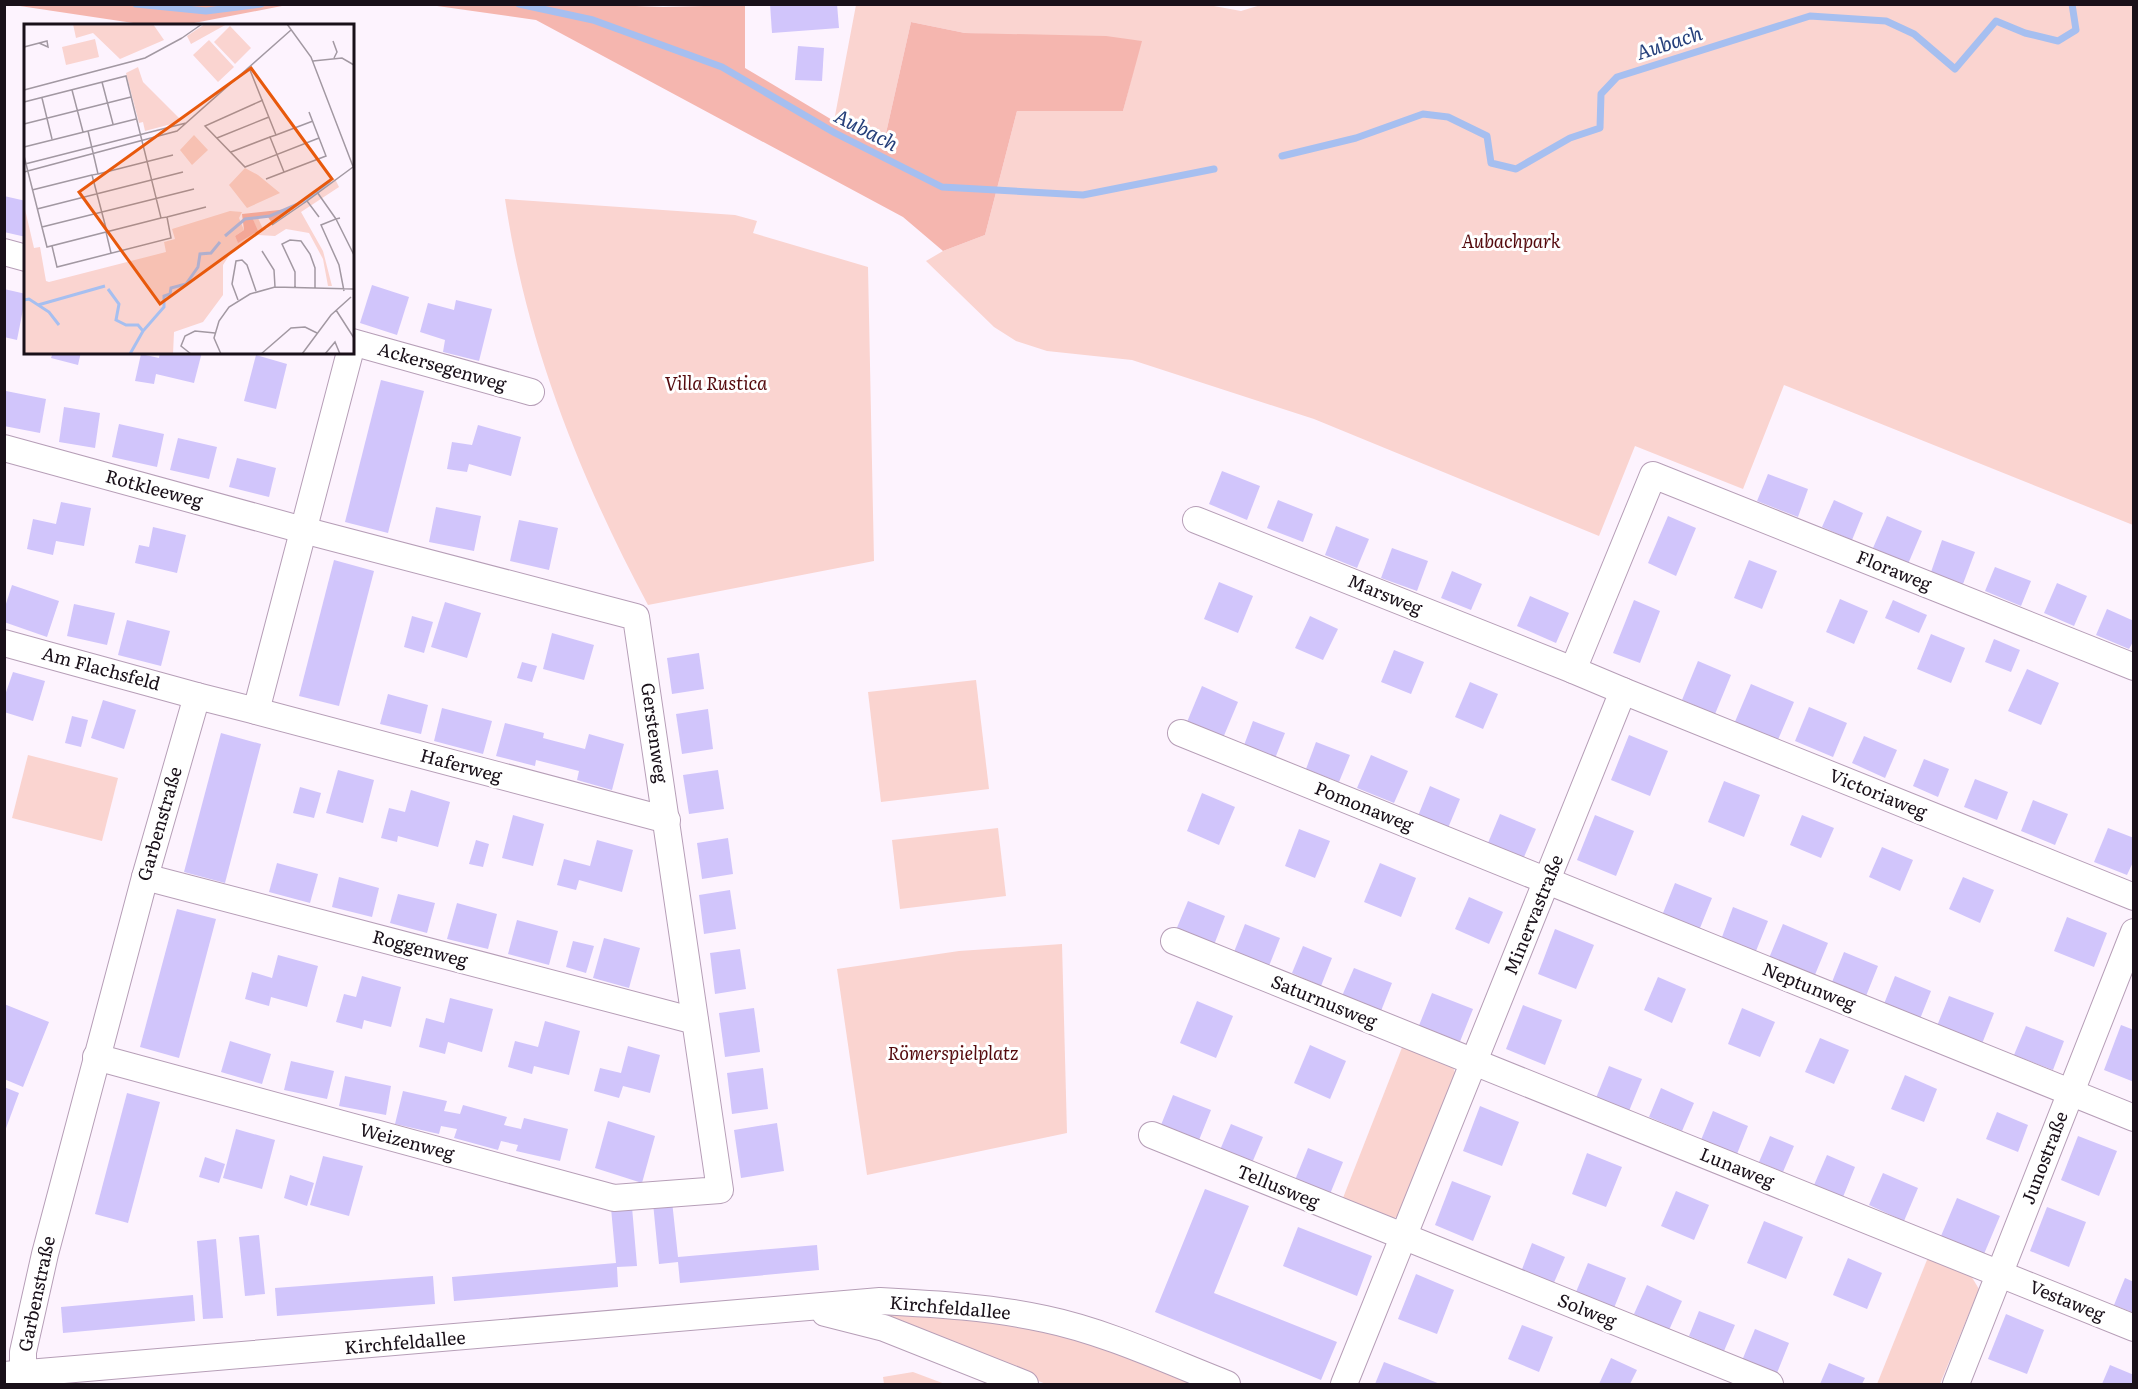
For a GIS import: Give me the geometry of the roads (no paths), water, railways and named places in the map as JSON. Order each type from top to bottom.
[{"type":"street","points":[[4,252],[24,257]]},
{"type":"street","name":"Ackersegenweg","points":[[354,343],[531,392]]},
{"type":"street","points":[[197,696],[256,711],[349,354]]},
{"type":"street","name":"Rotkleeweg","points":[[4,448],[303,530]]},
{"type":"street","name":"Floraweg","points":[[1573,670],[1653,475],[2133,667]]},
{"type":"street","name":"Marsweg","points":[[1196,520],[1573,670]]},
{"type":"street","name":"Gerstenweg","points":[[303,530],[636,617],[720,1190]]},
{"type":"street","name":"Am Flachsfeld","points":[[4,643],[197,696]]},
{"type":"street","points":[[1573,670],[1623,691]]},
{"type":"street","name":"Minervastraße","points":[[1344,1384],[1623,691]]},
{"type":"street","name":"Victoriaweg","points":[[1623,691],[2133,897]]},
{"type":"street","name":"Garbenstraße","points":[[14,1374],[23,1352],[45,1254],[96,1057],[197,696]]},
{"type":"street","name":"Haferweg","points":[[256,711],[667,820]]},
{"type":"street","name":"Pomonaweg","points":[[1181,733],[1547,881]]},
{"type":"street","name":"Roggenweg","points":[[145,877],[694,1021]]},
{"type":"street","name":"Neptunweg","points":[[1547,881],[2133,1118]]},
{"type":"street","name":"Junostraße","points":[[1956,1384],[2133,933]]},
{"type":"street","name":"Saturnusweg","points":[[1174,941],[1475,1062]]},
{"type":"street","name":"Weizenweg","points":[[96,1057],[614,1198],[720,1190]]},
{"type":"street","name":"Lunaweg","points":[[1475,1062],[2000,1274]]},
{"type":"street","name":"Tellusweg","points":[[1152,1135],[1404,1238]]},
{"type":"street","name":"Solweg","points":[[1404,1238],[1770,1384]]},
{"type":"street","name":"Vestaweg","points":[[2000,1274],[2133,1328]]},
{"type":"street","name":"Kirchfeldallee","points":[[14,1374],[880,1301],[977,1307],[1047,1319],[1116,1341],[1227,1384]]},
{"type":"street","name":"Kirchfeldallee","points":[[805,1308],[884,1328],[1025,1384]]},
{"type":"waterway","name":"Aubach","points":[[136,4],[206,11],[261,4]]},
{"type":"waterway","name":"Aubach","points":[[519,4],[593,20],[722,67],[835,133],[942,187],[1083,195],[1214,169]]},
{"type":"waterway","name":"Aubach","points":[[1282,156],[1356,138],[1423,114],[1448,117],[1487,136],[1491,163],[1516,169],[1570,138],[1600,128],[1601,94],[1617,77],[1810,16],[1886,21],[1914,34],[1955,69],[1996,21],[2025,33],[2058,41],[2076,30],[2072,4]]},
{"type":"park label","name":"Aubachpark","points":[[1511,242]]},
{"type":"park label","name":"Villa Rustica","points":[[716,384]]},
{"type":"park label","name":"Römerspielplatz","points":[[953,1054]]}]
